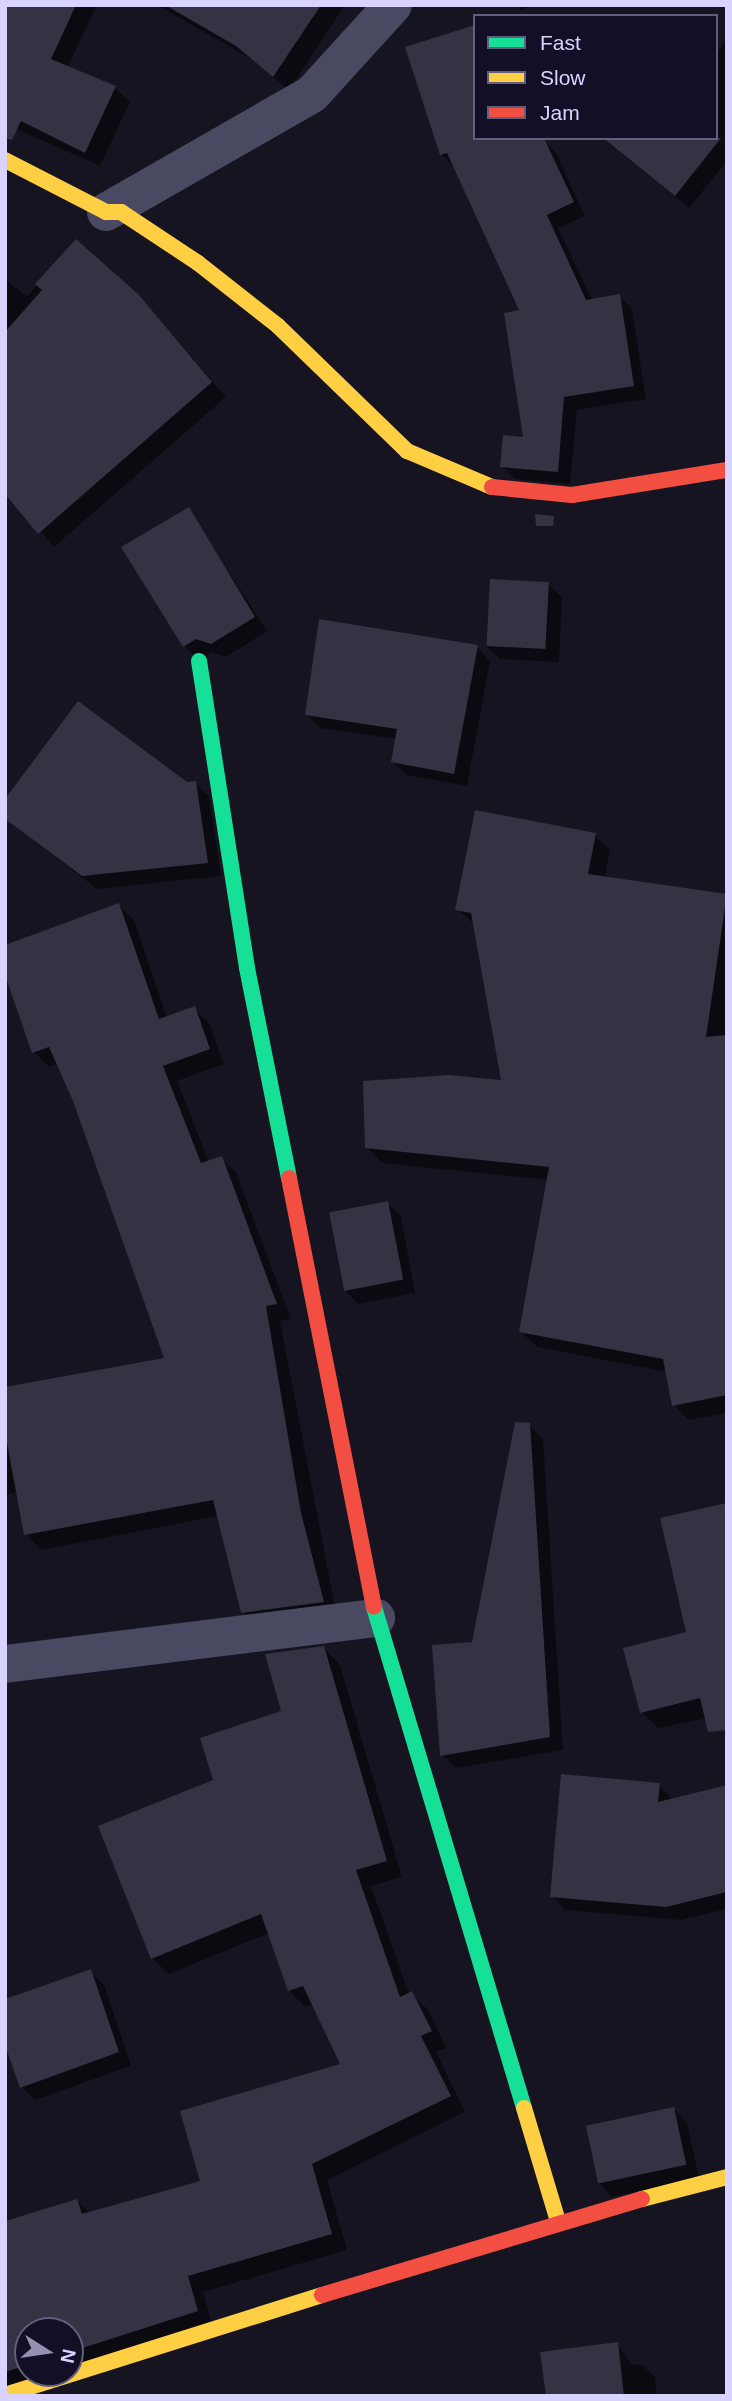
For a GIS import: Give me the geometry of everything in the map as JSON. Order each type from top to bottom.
[{"type":"street","points":[[106,212],[312,94],[393,5]]},
{"type":"street","points":[[5,160],[106,212],[121,212],[198,263],[278,326],[407,451],[497,489],[572,495],[727,470]]},
{"type":"street","points":[[199,661],[247,968],[376,1618],[558,2221]]},
{"type":"street","points":[[5,1664],[376,1618]]},
{"type":"street","points":[[5,2395],[558,2221],[727,2177]]},
{"type":"building","points":[[5,5],[76,5],[51,59],[116,86],[85,153],[21,121],[12,140],[5,138]]},
{"type":"building","points":[[165,5],[321,5],[273,77],[236,46]]},
{"type":"building","points":[[473,26],[473,140],[545,140],[574,202],[547,215],[586,300],[620,294],[634,386],[564,397],[558,472],[500,467],[503,435],[523,437],[504,313],[519,310],[447,153],[440,155],[405,47]]},
{"type":"building","points":[[721,138],[675,196],[605,140]]},
{"type":"building","points":[[76,239],[139,295],[212,382],[38,534],[5,494],[5,332],[42,290],[35,284]]},
{"type":"building","points":[[189,507],[255,617],[211,644],[196,639],[183,647],[121,547]]},
{"type":"building","points":[[535,514],[554,516],[553,526],[536,526]]},
{"type":"building","points":[[490,579],[549,582],[545,649],[486,646]]},
{"type":"building","points":[[319,619],[478,645],[454,774],[391,762],[397,729],[305,715]]},
{"type":"building","points":[[78,701],[187,782],[196,781],[208,863],[82,876],[5,819],[5,799]]},
{"type":"building","points":[[475,810],[596,833],[588,874],[727,894],[706,1037],[727,1035],[727,1395],[672,1406],[663,1359],[519,1332],[549,1167],[365,1148],[363,1081],[449,1075],[501,1080],[471,913],[455,910]]},
{"type":"building","points":[[119,903],[159,1019],[195,1006],[210,1049],[163,1066],[201,1163],[222,1156],[277,1304],[266,1306],[301,1513],[324,1602],[241,1613],[213,1500],[24,1535],[5,1432],[5,1387],[164,1358],[73,1101],[49,1047],[32,1053],[5,975],[5,945]]},
{"type":"building","points":[[388,1201],[403,1280],[344,1291],[329,1212]]},
{"type":"building","points":[[515,1422],[530,1423],[550,1737],[440,1756],[432,1645],[472,1642]]},
{"type":"building","points":[[727,1503],[727,1730],[708,1732],[700,1698],[640,1713],[623,1648],[686,1632],[660,1518]]},
{"type":"building","points":[[324,1646],[387,1861],[356,1870],[400,1997],[412,1991],[432,2031],[421,2036],[451,2096],[312,2164],[332,2234],[188,2276],[198,2311],[84,2348],[84,2317],[14,2317],[14,2369],[5,2372],[5,2221],[77,2199],[82,2214],[200,2181],[180,2111],[340,2064],[303,1986],[288,1991],[261,1914],[151,1959],[98,1826],[213,1780],[200,1738],[281,1711],[265,1654]]},
{"type":"building","points":[[561,1774],[660,1783],[658,1802],[727,1785],[727,1892],[666,1907],[550,1897]]},
{"type":"building","points":[[91,1969],[119,2052],[20,2088],[5,2045],[5,1999]]},
{"type":"building","points":[[674,2107],[686,2165],[598,2183],[586,2126]]},
{"type":"building","points":[[618,2342],[624,2396],[546,2396],[540,2352]]},
{"type":"traffic: fast","points":[[199,661],[247,968],[289,1178]]},
{"type":"traffic: fast","points":[[374,1607],[524,2108]]},
{"type":"traffic: slow","points":[[5,160],[106,212],[121,212],[198,263],[278,326],[407,451],[492,487]]},
{"type":"traffic: slow","points":[[524,2108],[558,2221]]},
{"type":"traffic: slow","points":[[642,2199],[727,2177]]},
{"type":"traffic: slow","points":[[5,2395],[322,2295]]},
{"type":"traffic: jam","points":[[492,487],[572,495],[727,470]]},
{"type":"traffic: jam","points":[[289,1178],[374,1607]]},
{"type":"traffic: jam","points":[[322,2295],[642,2199]]}]
